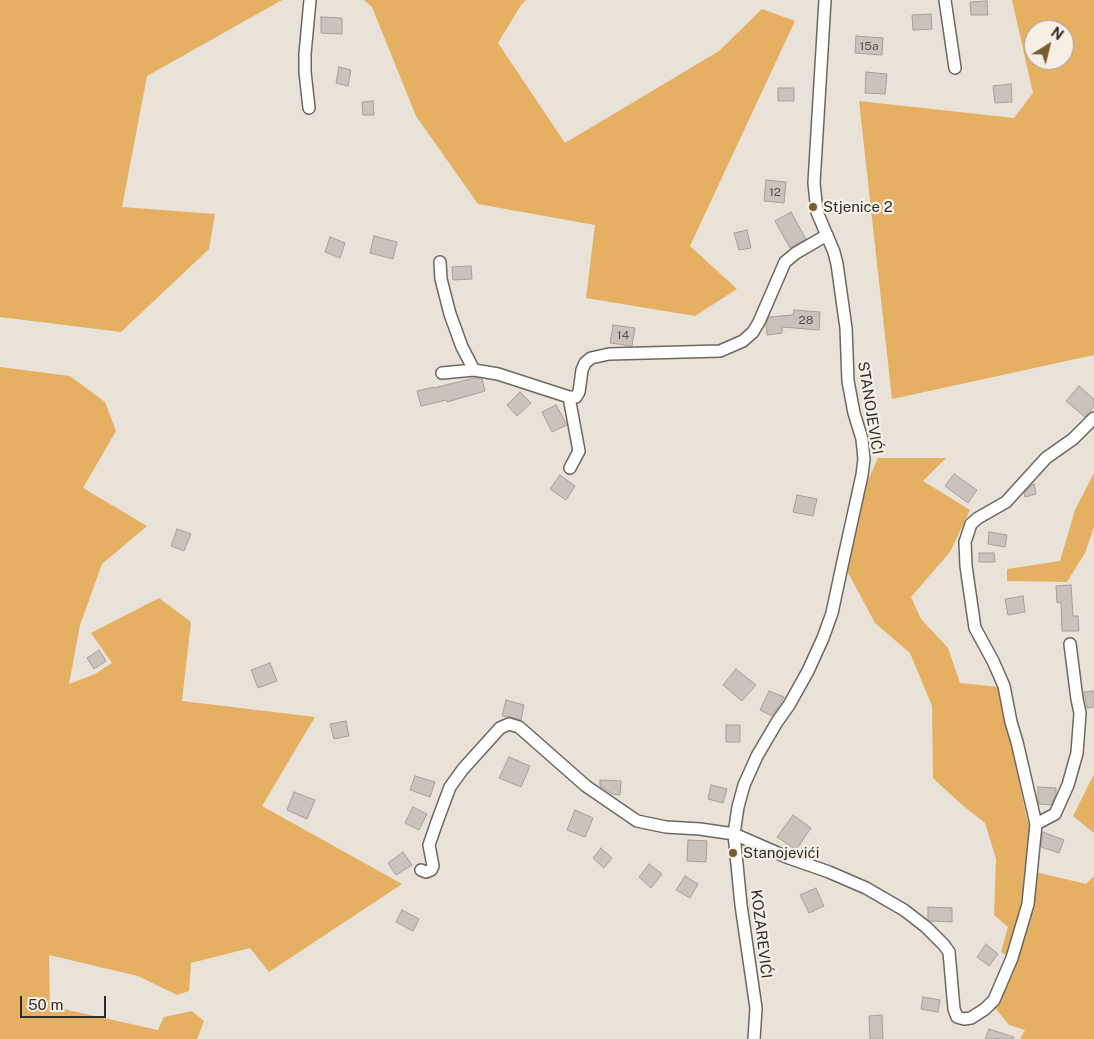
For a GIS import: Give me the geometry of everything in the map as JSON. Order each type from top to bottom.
[{"type":"street","points":[[310,0],[305,72],[310,108]]},
{"type":"street","name":"STANOJEVIĆI","points":[[734,834],[744,785],[777,722],[790,705],[808,671],[832,613],[864,459],[862,439],[854,413],[848,381],[846,328],[842,296],[834,252],[817,212],[814,183],[825,0]]},
{"type":"street","points":[[945,0],[955,68]]},
{"type":"street","points":[[442,373],[474,370],[498,374],[569,397],[576,397],[579,392],[582,370],[585,363],[591,358],[609,354],[720,351],[743,341],[753,332],[785,262],[796,253],[827,235]]},
{"type":"street","points":[[440,262],[441,279],[450,314],[462,347],[474,370]]},
{"type":"street","points":[[569,397],[579,451],[570,468]]},
{"type":"street","points":[[421,870],[426,872],[431,870],[433,866],[429,845],[450,787],[463,769],[500,728],[509,724],[519,727],[586,786],[637,821],[734,834],[866,888],[904,910],[926,927],[949,952],[954,1009],[957,1017],[964,1020],[971,1018],[994,1000],[1012,958],[1028,904],[1036,824],[1004,686],[975,628],[966,566],[965,542],[971,524],[1006,502],[1046,458],[1073,439],[1094,418]]},
{"type":"street","points":[[1036,824],[1055,814],[1068,785],[1077,753],[1080,713],[1070,644]]},
{"type":"street","name":"KOZAREVIĆI","points":[[734,834],[756,1008],[754,1039]]},
{"type":"shaded area","points":[[0,0],[282,0],[147,76],[122,207],[215,214],[209,249],[121,332],[0,317]]},
{"type":"shaded area","points":[[364,0],[526,0],[498,43],[565,143],[719,51],[762,9],[795,21],[690,246],[737,289],[695,316],[586,298],[595,225],[478,204],[416,116],[372,7]]},
{"type":"shaded area","points":[[1012,0],[1094,0],[1094,355],[892,399],[859,101],[1014,118],[1033,93],[1028,70],[1074,70],[1074,20],[1024,20],[1024,53]]},
{"type":"shaded area","points":[[0,367],[70,376],[105,402],[116,431],[83,488],[147,526],[102,564],[80,625],[69,684],[95,674],[112,663],[91,633],[159,598],[191,622],[182,701],[315,717],[262,806],[402,884],[269,972],[250,948],[191,963],[189,991],[177,995],[138,976],[49,955],[50,1006],[158,1030],[164,1017],[192,1011],[204,1021],[197,1039],[0,1039]]},
{"type":"shaded area","points":[[878,458],[946,458],[923,481],[970,510],[950,552],[911,597],[921,619],[948,648],[960,683],[1000,687],[1027,820],[1036,824],[1027,870],[1086,884],[1094,876],[1094,1039],[1020,1039],[1025,1030],[1009,1025],[995,1008],[1007,982],[1014,959],[1001,952],[1008,927],[994,915],[996,859],[985,823],[933,778],[932,706],[910,653],[875,623],[845,567],[859,500]]},
{"type":"shaded area","points":[[1094,473],[1094,527],[1085,553],[1067,582],[1007,581],[1007,569],[1060,561],[1075,510]]},
{"type":"shaded area","points":[[1094,774],[1094,833],[1073,816]]},
{"type":"building","points":[[987,1],[988,15],[971,15],[970,2]]},
{"type":"building","points":[[931,14],[932,29],[913,30],[912,15]]},
{"type":"building","points":[[321,17],[342,18],[342,34],[321,33]]},
{"type":"building","points":[[856,36],[883,38],[882,55],[855,53]]},
{"type":"building","points":[[339,67],[351,70],[348,86],[336,83]]},
{"type":"building","points":[[866,72],[887,74],[885,94],[865,93]]},
{"type":"building","points":[[1011,84],[1012,102],[995,103],[993,86]]},
{"type":"building","points":[[778,88],[794,88],[794,101],[778,101]]},
{"type":"building","points":[[373,101],[374,115],[363,115],[362,102]]},
{"type":"building","points":[[766,180],[786,182],[784,203],[764,201]]},
{"type":"building","points":[[791,212],[806,239],[790,248],[775,221]]},
{"type":"building","points":[[747,230],[751,248],[739,250],[734,233]]},
{"type":"building","points":[[374,236],[397,242],[393,259],[370,253]]},
{"type":"building","points":[[330,237],[345,243],[340,258],[325,252]]},
{"type":"building","points":[[471,266],[472,279],[453,280],[452,267]]},
{"type":"building","points":[[794,310],[820,312],[819,330],[782,327],[782,333],[767,335],[766,324],[769,317],[793,315]]},
{"type":"building","points":[[613,325],[635,328],[632,346],[610,343]]},
{"type":"building","points":[[474,378],[482,379],[485,391],[447,402],[447,400],[421,406],[417,391]]},
{"type":"building","points":[[1079,386],[1094,399],[1094,407],[1085,417],[1066,401]]},
{"type":"building","points":[[520,392],[531,403],[517,416],[507,405]]},
{"type":"building","points":[[556,405],[567,425],[552,432],[542,412]]},
{"type":"building","points":[[954,474],[977,490],[968,503],[945,486]]},
{"type":"building","points":[[560,475],[575,486],[566,500],[550,489]]},
{"type":"building","points":[[1034,484],[1036,494],[1025,497],[1024,493]]},
{"type":"building","points":[[797,495],[817,499],[813,516],[793,512]]},
{"type":"building","points":[[177,529],[191,534],[184,551],[171,546]]},
{"type":"building","points":[[989,532],[1007,535],[1005,547],[988,544]]},
{"type":"building","points":[[979,553],[994,553],[995,562],[979,562]]},
{"type":"building","points":[[1071,585],[1073,616],[1078,616],[1079,631],[1062,631],[1061,602],[1057,603],[1056,586]]},
{"type":"building","points":[[1023,596],[1025,612],[1008,615],[1005,599]]},
{"type":"building","points":[[99,650],[106,661],[94,669],[87,658]]},
{"type":"building","points":[[270,663],[277,681],[258,688],[251,670]]},
{"type":"building","points":[[736,669],[756,685],[742,701],[723,685]]},
{"type":"building","points":[[769,691],[784,697],[772,716],[760,710]]},
{"type":"building","points":[[1094,691],[1094,707],[1087,708],[1084,692]]},
{"type":"building","points":[[506,700],[524,705],[521,720],[502,716]]},
{"type":"building","points":[[346,721],[349,736],[334,739],[330,724]]},
{"type":"building","points":[[726,725],[740,725],[740,742],[726,742]]},
{"type":"building","points":[[509,757],[530,766],[521,787],[499,778]]},
{"type":"building","points":[[415,776],[435,782],[430,797],[410,790]]},
{"type":"building","points":[[600,780],[621,781],[620,795],[612,794],[600,786]]},
{"type":"building","points":[[711,785],[727,789],[723,803],[708,799]]},
{"type":"building","points":[[1038,787],[1056,788],[1056,794],[1051,805],[1039,804]]},
{"type":"building","points":[[294,792],[315,800],[307,819],[287,810]]},
{"type":"building","points":[[413,807],[427,814],[419,830],[405,823]]},
{"type":"building","points":[[575,810],[593,818],[585,837],[567,830]]},
{"type":"building","points":[[793,815],[811,828],[796,850],[777,837]]},
{"type":"building","points":[[1043,832],[1064,840],[1059,853],[1041,847]]},
{"type":"building","points":[[688,840],[707,841],[706,862],[687,861]]},
{"type":"building","points":[[601,848],[612,858],[604,868],[593,858]]},
{"type":"building","points":[[403,852],[412,865],[396,875],[388,863]]},
{"type":"building","points":[[649,864],[662,874],[651,888],[639,877]]},
{"type":"building","points":[[685,876],[698,884],[690,898],[676,890]]},
{"type":"building","points":[[816,888],[824,906],[809,913],[800,895]]},
{"type":"building","points":[[928,907],[952,908],[952,922],[931,921],[928,919]]},
{"type":"building","points":[[402,910],[419,919],[413,931],[396,922]]},
{"type":"building","points":[[986,944],[998,954],[989,966],[977,957]]},
{"type":"building","points":[[923,997],[940,1000],[938,1012],[921,1009]]},
{"type":"building","points":[[882,1015],[883,1039],[870,1039],[869,1016]]},
{"type":"building","points":[[989,1029],[1014,1037],[1013,1039],[985,1039]]},
{"type":"place","name":"Stjenice 2","points":[[813,207]]},
{"type":"place","name":"Stanojevići","points":[[733,853]]}]
